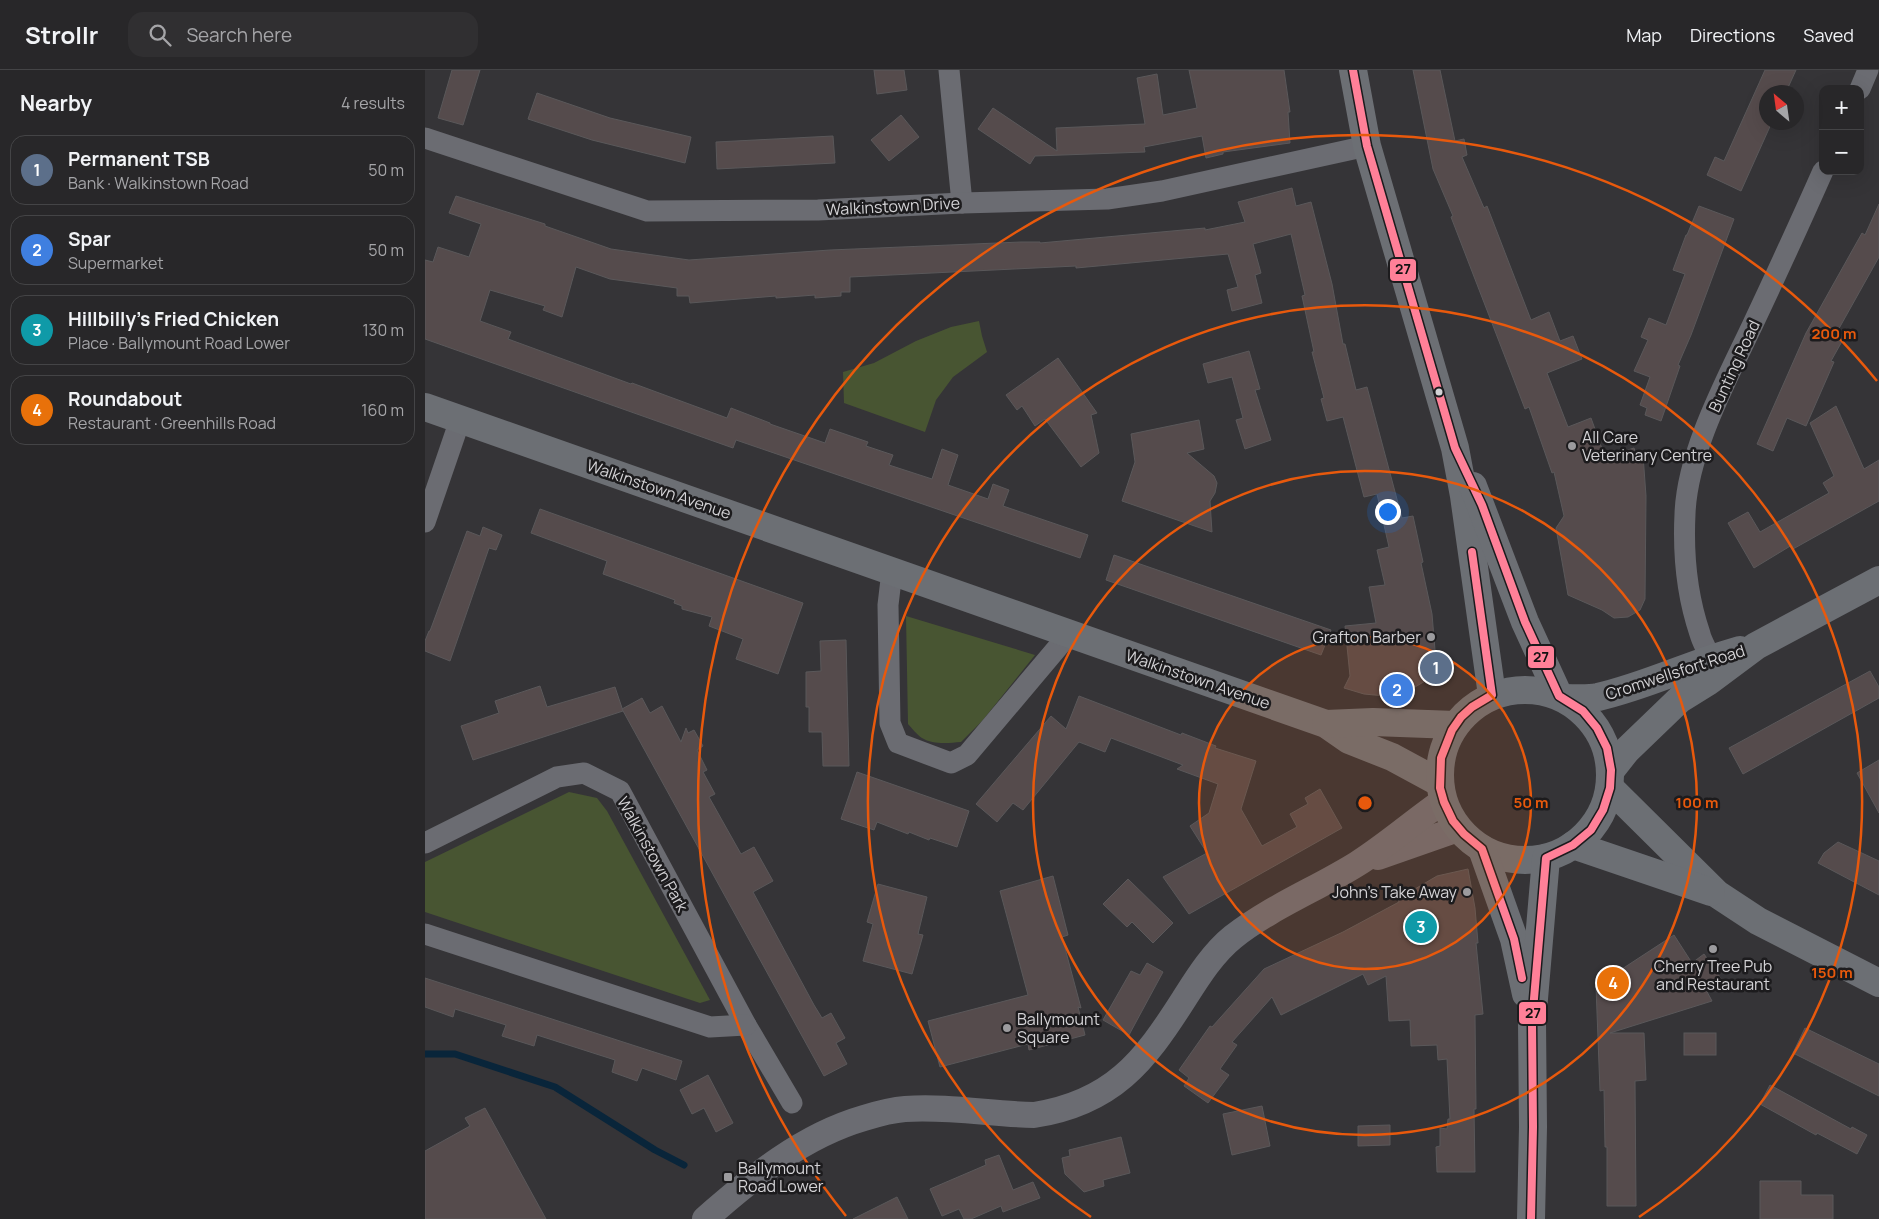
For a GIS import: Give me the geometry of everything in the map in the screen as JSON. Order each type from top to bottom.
[{"type":"main road","points":[[1353,70],[1367,146],[1455,448],[1464,496],[1492,696]]},
{"type":"main road","name":"Walkinstown Avenue","points":[[425,407],[1326,724],[1349,740],[1392,757],[1441,792]]},
{"type":"main road","points":[[1455,448],[1481,505],[1525,622],[1562,697]]},
{"type":"main road","name":"Cromwellsfort Road","points":[[1610,779],[1626,751],[1680,699],[1709,681],[1756,646],[1879,580]]},
{"type":"main road","name":"Cromwellsfort Road","points":[[1562,697],[1597,697],[1648,682],[1710,658],[1756,646]]},
{"type":"main road","points":[[1532,689],[1562,697],[1583,711],[1597,728],[1607,748],[1610,779],[1603,810],[1591,830],[1573,845],[1546,858],[1525,860],[1503,858],[1482,849],[1458,829],[1450,816],[1441,792],[1442,756],[1445,743],[1455,725],[1471,708],[1492,696],[1511,690],[1532,689]]},
{"type":"main road","name":"Walkinstown Avenue","points":[[1326,724],[1373,722],[1455,725]]},
{"type":"main road","points":[[1610,779],[1717,894]]},
{"type":"main road","points":[[1573,845],[1717,894],[1764,924],[1879,983]]},
{"type":"main road","points":[[1482,849],[1514,939],[1532,1022]]},
{"type":"main road","points":[[1531,1219],[1533,1127],[1532,1022],[1546,858]]},
{"type":"street","points":[[949,70],[962,203]]},
{"type":"street","points":[[1862,85],[1869,70]]},
{"type":"street","name":"Walkinstown Drive","points":[[425,138],[647,211],[818,210],[1116,198],[1162,191],[1367,146]]},
{"type":"street","name":"Bunting Road","points":[[1710,658],[1694,615],[1685,562],[1685,513],[1691,468],[1707,426],[1821,175]]},
{"type":"street","points":[[425,522],[460,420]]},
{"type":"street","points":[[893,571],[888,605],[890,723],[897,743],[951,763],[967,755],[1069,634]]},
{"type":"street","name":"Walkinstown Park","points":[[425,844],[557,777],[584,773],[620,792],[746,1025],[792,1104]]},
{"type":"street","points":[[1359,863],[1441,792]]},
{"type":"street","points":[[705,1219],[776,1161],[799,1146],[840,1125],[899,1109],[1034,1114],[1049,1112],[1087,1101],[1117,1082],[1145,1055],[1163,1032],[1203,970],[1233,937],[1359,863],[1458,829]]},
{"type":"street","points":[[425,934],[710,1028],[746,1025]]},
{"type":"green space","points":[[979,321],[987,352],[953,377],[936,400],[925,432],[844,403],[843,372],[874,363],[916,341],[951,327]]},
{"type":"green space","points":[[906,616],[1035,655],[982,721],[961,742],[931,742],[918,735],[908,724]]},
{"type":"green space","points":[[569,792],[597,798],[607,811],[710,1000],[700,1003],[425,912],[425,862]]},
{"type":"building","points":[[452,70],[480,70],[463,125],[438,118]]},
{"type":"building","points":[[874,70],[904,70],[907,90],[877,94]]},
{"type":"building","points":[[1189,70],[1284,70],[1290,112],[1288,112],[1290,143],[1223,152],[1223,154],[1206,158],[1202,136],[1144,147],[1145,152],[1035,156],[1030,164],[978,129],[993,108],[1057,151],[1056,128],[1145,124],[1137,78],[1157,74],[1163,115],[1197,108]]},
{"type":"building","points":[[1413,70],[1440,70],[1455,141],[1464,139],[1467,155],[1462,157],[1484,208],[1487,206],[1531,320],[1549,312],[1560,341],[1573,336],[1582,359],[1547,373],[1568,427],[1591,418],[1605,457],[1634,448],[1637,457],[1643,455],[1646,496],[1645,599],[1640,610],[1628,617],[1614,618],[1602,610],[1568,595],[1556,528],[1564,516],[1554,472],[1552,473],[1529,407],[1525,409],[1451,217],[1453,216],[1433,169]]},
{"type":"building","points":[[1765,70],[1796,70],[1789,85],[1759,85],[1759,130],[1768,130],[1741,191],[1707,175],[1715,157],[1724,161]]},
{"type":"building","points":[[537,93],[610,118],[691,137],[685,163],[592,140],[528,119]]},
{"type":"building","points":[[901,115],[919,137],[889,161],[871,140]]},
{"type":"building","points":[[833,136],[835,163],[717,169],[716,142]]},
{"type":"building","points":[[1292,188],[1296,206],[1311,202],[1332,284],[1343,344],[1345,344],[1356,390],[1367,387],[1402,518],[1413,516],[1432,614],[1437,674],[1405,693],[1385,696],[1364,694],[1344,688],[1350,676],[1345,626],[1376,623],[1369,587],[1385,585],[1377,550],[1389,547],[1377,494],[1364,497],[1343,417],[1327,421],[1321,399],[1324,398],[1312,352],[1314,352],[1302,296],[1305,295],[1291,234],[1253,244],[1261,273],[1255,275],[1262,303],[1232,311],[1227,290],[1238,287],[1228,254],[1076,268],[1076,266],[850,277],[850,292],[841,292],[841,296],[815,298],[815,295],[776,298],[776,296],[690,303],[689,296],[677,296],[677,288],[610,279],[576,267],[562,317],[543,310],[545,306],[490,290],[480,321],[511,332],[508,339],[727,418],[731,408],[825,443],[830,429],[868,442],[866,446],[893,455],[889,465],[932,479],[942,449],[958,455],[948,485],[988,499],[993,484],[1009,490],[1003,506],[1088,535],[1080,558],[736,440],[733,448],[425,339],[425,260],[433,262],[438,247],[469,257],[481,224],[449,213],[456,196],[545,224],[545,226],[611,249],[689,260],[830,250],[1021,242],[1040,243],[1205,228],[1205,230],[1245,222],[1238,202]]},
{"type":"building","points":[[1879,204],[1879,257],[1837,332],[1845,336],[1831,361],[1834,362],[1806,426],[1787,418],[1773,451],[1757,444],[1806,333],[1862,233],[1865,235]]},
{"type":"building","points":[[1699,206],[1734,219],[1678,365],[1680,366],[1661,421],[1645,415],[1647,408],[1640,405],[1650,377],[1634,371],[1648,340],[1641,337],[1649,318],[1666,325],[1685,274],[1673,270]]},
{"type":"building","points":[[1249,351],[1260,389],[1255,390],[1271,440],[1245,449],[1236,420],[1243,418],[1232,377],[1208,383],[1203,364]]},
{"type":"building","points":[[1058,358],[1097,413],[1091,415],[1099,453],[1081,467],[1045,419],[1035,426],[1022,406],[1017,410],[1006,395]]},
{"type":"building","points":[[1836,406],[1864,469],[1879,460],[1879,501],[1793,549],[1792,545],[1754,568],[1728,523],[1748,512],[1760,532],[1829,493],[1823,483],[1834,476],[1810,423]]},
{"type":"building","points":[[1199,420],[1204,449],[1187,453],[1214,476],[1217,483],[1215,493],[1210,501],[1212,532],[1122,501],[1135,462],[1131,434]]},
{"type":"building","points":[[540,509],[803,603],[778,674],[736,659],[743,639],[709,626],[712,617],[682,609],[682,606],[674,603],[675,600],[603,574],[607,561],[531,533]]},
{"type":"building","points":[[483,527],[502,535],[496,550],[489,548],[450,661],[425,651],[425,641],[467,531],[480,536]]},
{"type":"building","points":[[1114,555],[1331,630],[1321,655],[1106,580]]},
{"type":"building","points":[[846,640],[849,766],[823,766],[822,732],[809,732],[809,707],[806,707],[806,672],[821,671],[820,641]]},
{"type":"building","points":[[1870,671],[1879,687],[1879,698],[1743,774],[1729,748]]},
{"type":"building","points":[[540,686],[547,707],[615,687],[623,711],[473,760],[461,726],[499,713],[495,701]]},
{"type":"building","points":[[1079,696],[1181,735],[1182,733],[1216,746],[1215,748],[1256,761],[1241,809],[1262,846],[1297,827],[1290,814],[1308,804],[1305,798],[1320,789],[1342,828],[1189,914],[1163,877],[1207,853],[1190,826],[1209,813],[1218,784],[1177,769],[1183,765],[1111,738],[1105,752],[1079,742],[1023,810],[1013,803],[997,822],[976,804],[1051,716],[1066,729]]},
{"type":"building","points":[[642,698],[650,713],[662,706],[681,742],[686,728],[688,733],[694,730],[703,746],[697,750],[707,770],[703,772],[715,794],[709,797],[741,854],[754,847],[773,881],[753,892],[822,1018],[831,1013],[845,1038],[836,1043],[847,1064],[824,1076],[622,709]]},
{"type":"building","points":[[1879,760],[1879,813],[1857,773]]},
{"type":"building","points":[[857,772],[969,811],[957,847],[930,838],[929,840],[909,832],[908,834],[877,822],[874,830],[841,819]]},
{"type":"building","points":[[1838,842],[1879,861],[1879,895],[1818,863],[1824,853]]},
{"type":"building","points":[[1468,869],[1475,908],[1478,943],[1476,943],[1483,1014],[1475,1015],[1475,1172],[1437,1172],[1436,1147],[1440,1146],[1440,1128],[1447,1129],[1448,1119],[1450,1119],[1447,1059],[1438,1060],[1437,1045],[1411,1046],[1410,1020],[1389,1021],[1386,976],[1368,985],[1363,974],[1281,1015],[1272,997],[1232,1042],[1237,1045],[1220,1069],[1229,1075],[1208,1103],[1184,1086],[1189,1078],[1179,1070],[1210,1026],[1212,1027],[1264,969],[1343,932],[1399,902],[1398,899],[1437,876]]},
{"type":"building","points":[[1053,876],[1068,935],[1062,937],[1081,1008],[1078,1007],[1085,1035],[1029,1050],[1028,1044],[940,1067],[928,1021],[1028,995],[1000,891]]},
{"type":"building","points":[[1128,879],[1173,923],[1153,943],[1132,922],[1127,927],[1103,904]]},
{"type":"building","points":[[878,884],[927,897],[918,934],[923,935],[912,974],[863,961],[873,924],[867,922]]},
{"type":"building","points":[[1674,935],[1692,963],[1704,954],[1722,980],[1705,988],[1712,1001],[1610,1033],[1644,1033],[1646,1080],[1635,1081],[1636,1206],[1607,1206],[1607,1147],[1605,1147],[1604,1090],[1600,1091],[1596,986]]},
{"type":"building","points":[[1147,963],[1163,972],[1129,1035],[1103,1020],[1131,971],[1140,975]]},
{"type":"building","points":[[425,978],[682,1061],[676,1080],[642,1068],[637,1081],[612,1072],[615,1060],[537,1035],[534,1046],[502,1036],[506,1025],[455,1009],[453,1017],[425,1007]]},
{"type":"building","points":[[1805,1028],[1879,1064],[1879,1096],[1793,1053]]},
{"type":"building","points":[[1684,1033],[1716,1033],[1716,1055],[1684,1055]]},
{"type":"building","points":[[708,1075],[733,1123],[716,1132],[704,1108],[692,1114],[680,1090]]},
{"type":"building","points":[[1770,1085],[1851,1129],[1852,1127],[1867,1135],[1857,1154],[1817,1133],[1816,1135],[1760,1104]]},
{"type":"building","points":[[1262,1106],[1270,1146],[1232,1155],[1223,1114]]},
{"type":"building","points":[[485,1108],[546,1219],[425,1219],[425,1151],[470,1126],[465,1118]]},
{"type":"building","points":[[1390,1125],[1390,1145],[1358,1146],[1358,1126]]},
{"type":"building","points":[[1121,1137],[1130,1173],[1103,1180],[1104,1186],[1084,1192],[1065,1174],[1062,1158],[1070,1156],[1069,1150]]},
{"type":"building","points":[[999,1155],[1013,1190],[1033,1182],[1040,1198],[1003,1212],[1001,1206],[971,1219],[964,1219],[959,1209],[942,1216],[930,1189],[986,1165],[985,1160]]},
{"type":"building","points":[[1760,1181],[1801,1181],[1801,1195],[1833,1195],[1833,1219],[1760,1219]]},
{"type":"building","points":[[897,1197],[908,1219],[853,1219]]},
{"type":"waterway","points":[[425,1054],[455,1054],[555,1087],[655,1150],[684,1165]]},
{"type":"transit line","name":"27","points":[[1353,70],[1367,146],[1455,448],[1482,505],[1525,622],[1559,696],[1583,711],[1597,728],[1607,748],[1611,770],[1610,788],[1603,810],[1591,830],[1573,845],[1546,858],[1532,1022],[1533,1127],[1531,1219]]},
{"type":"transit line","name":"27","points":[[1472,552],[1492,695],[1472,707],[1461,717],[1452,730],[1441,758],[1440,788],[1453,821],[1464,834],[1482,849],[1514,939],[1522,978]]},
{"type":"place","name":"All Care Veterinary Centre","points":[[1572,446]]},
{"type":"place","name":"Grafton Barber","points":[[1431,637]]},
{"type":"place","name":"Permanent TSB","points":[[1436,668]]},
{"type":"place","name":"Spar","points":[[1397,690]]},
{"type":"place","name":"John's Take Away","points":[[1467,892]]},
{"type":"place","name":"Hillbilly's Fried Chicken","points":[[1421,927]]},
{"type":"place","name":"Cherry Tree Pub and Restaurant","points":[[1713,949]]},
{"type":"place","name":"Roundabout","points":[[1613,983]]},
{"type":"place","name":"Ballymount Square","points":[[1007,1028]]},
{"type":"place","name":"Ballymount Road Lower","points":[[728,1177]]}]
